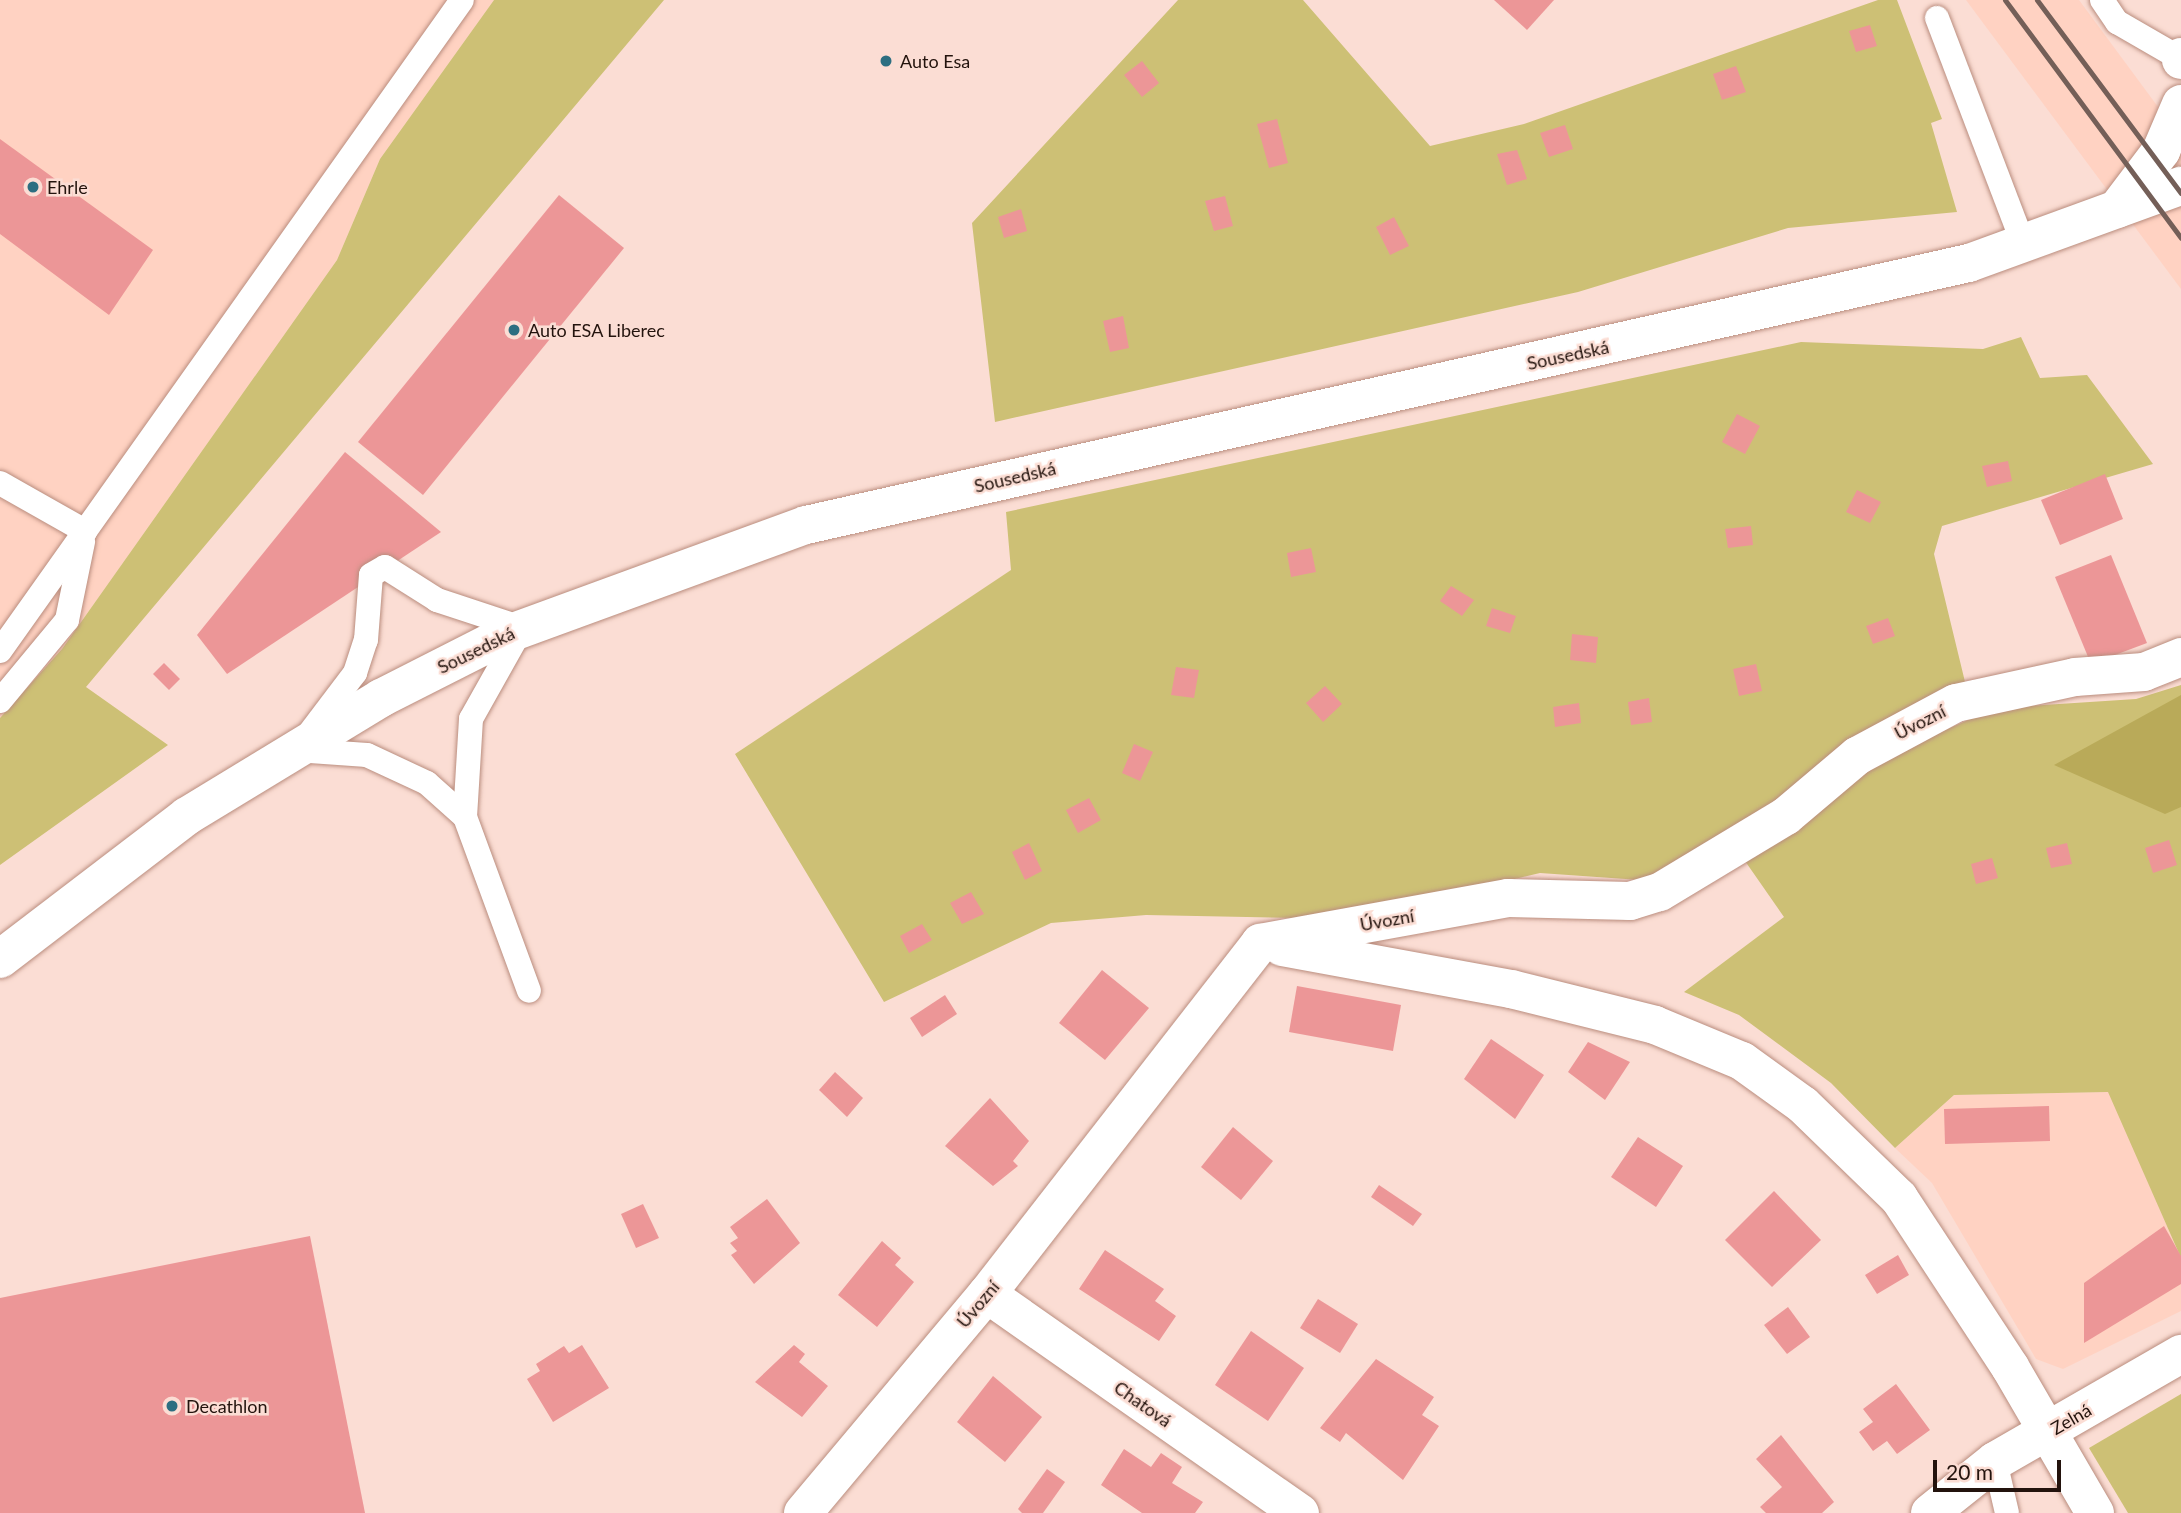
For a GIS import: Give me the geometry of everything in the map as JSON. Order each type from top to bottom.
[{"type":"street","points":[[2117,209],[2161,151],[2181,104]]},
{"type":"street","name":"Sousedská","points":[[0,959],[187,816],[381,698],[522,628],[806,525],[1733,318],[2024,246],[2181,186]]},
{"type":"street","name":"Úvozní","points":[[803,1513],[987,1294],[1260,943],[1508,898],[1630,901],[1660,892],[1786,816],[1857,757],[1955,703],[2075,677],[2144,671],[2181,657]]},
{"type":"street","points":[[1260,943],[1511,989],[1655,1025],[1742,1061],[1803,1105],[1899,1198],[2095,1513]]},
{"type":"street","name":"Chatová","points":[[987,1294],[1300,1513]]},
{"type":"street","name":"Zelná","points":[[1930,1513],[1995,1461],[2181,1354]]},
{"type":"lane","points":[[0,651],[462,0]]},
{"type":"lane","points":[[2102,0],[2117,22],[2181,58]]},
{"type":"lane","points":[[1937,18],[2024,246]]},
{"type":"lane","points":[[0,483],[85,531]]},
{"type":"lane","points":[[0,701],[67,620],[85,531]]},
{"type":"lane","points":[[295,750],[355,673],[366,640],[371,575],[385,567],[437,600],[522,628],[471,719],[465,817],[529,991]]},
{"type":"lane","points":[[295,750],[367,755],[427,783],[465,817]]},
{"type":"lane","points":[[1995,1461],[2007,1513]]},
{"type":"shaded area","points":[[0,0],[494,0],[380,159],[337,260],[62,649],[0,718]]},
{"type":"shaded area","points":[[494,0],[664,0],[86,687],[168,745],[0,865],[0,718],[62,649],[337,260],[380,159]]},
{"type":"shaded area","points":[[1178,0],[1303,0],[1430,146],[1524,124],[1878,0],[1897,0],[1942,119],[1931,123],[1957,212],[1788,228],[1578,292],[995,422],[972,223]]},
{"type":"shaded area","points":[[1966,0],[2079,0],[2181,138],[2181,289]]},
{"type":"shaded area","points":[[2021,337],[2040,378],[2087,375],[2153,464],[1942,526],[1934,554],[1966,686],[1821,771],[1654,881],[1540,873],[1349,919],[1146,915],[1051,923],[884,1002],[735,754],[1011,570],[1006,512],[1801,342],[1983,349]]},
{"type":"shaded area","points":[[2181,685],[2181,1258],[2108,1092],[1954,1095],[1895,1148],[1831,1083],[1739,1015],[1684,992],[1784,917],[1745,861],[1887,756],[1995,708],[2136,699]]},
{"type":"shaded area","points":[[2181,695],[2181,807],[2165,814],[2054,765]]},
{"type":"shaded area","points":[[2109,1092],[2181,1258],[2181,1311],[2063,1369],[2036,1359],[1932,1183],[1895,1148],[1954,1095]]},
{"type":"shaded area","points":[[2181,1394],[2181,1513],[2128,1513],[2089,1448]]},
{"type":"building","points":[[1494,0],[1554,0],[1527,30]]},
{"type":"building","points":[[1870,25],[1877,46],[1856,52],[1849,31]]},
{"type":"building","points":[[1142,61],[1159,83],[1142,97],[1124,75]]},
{"type":"building","points":[[1736,66],[1746,92],[1722,100],[1713,74]]},
{"type":"building","points":[[1277,119],[1288,163],[1269,168],[1257,124]]},
{"type":"building","points":[[1565,125],[1573,149],[1549,157],[1540,133]]},
{"type":"building","name":"Ehrle","points":[[0,139],[153,250],[109,315],[0,234]]},
{"type":"building","points":[[1517,150],[1527,179],[1507,185],[1497,154]]},
{"type":"building","points":[[559,195],[624,248],[423,495],[358,442]]},
{"type":"building","points":[[1225,196],[1233,226],[1214,231],[1205,201]]},
{"type":"building","points":[[1021,209],[1027,231],[1004,238],[998,217]]},
{"type":"building","points":[[1394,217],[1409,246],[1390,255],[1376,227]]},
{"type":"building","points":[[1123,316],[1129,348],[1110,352],[1103,321]]},
{"type":"building","points":[[1737,414],[1760,426],[1745,454],[1722,442]]},
{"type":"building","points":[[345,452],[441,532],[227,674],[197,635]]},
{"type":"building","points":[[2008,461],[2012,481],[1987,487],[1982,466]]},
{"type":"building","points":[[2105,474],[2123,519],[2060,545],[2041,500]]},
{"type":"building","points":[[1857,490],[1881,502],[1870,523],[1846,512]]},
{"type":"building","points":[[1751,526],[1753,545],[1728,548],[1725,529]]},
{"type":"building","points":[[1311,548],[1316,572],[1291,577],[1287,553]]},
{"type":"building","points":[[2111,555],[2147,643],[2091,664],[2055,577]]},
{"type":"building","points":[[1451,586],[1474,600],[1462,616],[1440,601]]},
{"type":"building","points":[[1492,608],[1516,616],[1510,633],[1486,626]]},
{"type":"building","points":[[1888,618],[1895,636],[1873,644],[1866,626]]},
{"type":"building","points":[[1572,634],[1598,637],[1596,663],[1570,660]]},
{"type":"building","points":[[164,663],[180,679],[169,690],[153,674]]},
{"type":"building","points":[[1756,664],[1762,691],[1739,696],[1733,669]]},
{"type":"building","points":[[1176,667],[1199,670],[1194,698],[1171,695]]},
{"type":"building","points":[[1325,686],[1342,704],[1323,722],[1306,703]]},
{"type":"building","points":[[1649,698],[1652,722],[1631,725],[1628,702]]},
{"type":"building","points":[[1579,703],[1581,723],[1555,727],[1553,707]]},
{"type":"building","points":[[1134,744],[1153,752],[1140,781],[1122,773]]},
{"type":"building","points":[[1089,798],[1101,820],[1078,833],[1066,810]]},
{"type":"building","points":[[2169,840],[2177,865],[2153,873],[2145,848]]},
{"type":"building","points":[[1029,843],[1042,871],[1025,880],[1012,852]]},
{"type":"building","points":[[2067,843],[2072,864],[2051,868],[2046,848]]},
{"type":"building","points":[[1992,858],[1998,878],[1976,884],[1971,864]]},
{"type":"building","points":[[971,892],[984,914],[962,924],[950,903]]},
{"type":"building","points":[[922,924],[932,940],[909,953],[900,936]]},
{"type":"building","points":[[1102,970],[1149,1008],[1105,1060],[1059,1023]]},
{"type":"building","points":[[1297,986],[1401,1005],[1393,1051],[1289,1032]]},
{"type":"building","points":[[945,995],[957,1014],[922,1037],[910,1018]]},
{"type":"building","points":[[1491,1039],[1544,1075],[1515,1119],[1464,1079]]},
{"type":"building","points":[[1588,1042],[1630,1062],[1605,1100],[1568,1072]]},
{"type":"building","points":[[835,1072],[863,1098],[847,1117],[819,1090]]},
{"type":"building","points":[[990,1098],[1029,1141],[1013,1161],[1018,1166],[993,1186],[945,1146]]},
{"type":"building","points":[[2049,1106],[2050,1141],[1945,1144],[1944,1109]]},
{"type":"building","points":[[1233,1127],[1273,1161],[1241,1200],[1201,1167]]},
{"type":"building","points":[[1638,1137],[1683,1166],[1656,1207],[1611,1177]]},
{"type":"building","points":[[1379,1185],[1422,1214],[1413,1226],[1371,1197]]},
{"type":"building","points":[[1774,1191],[1821,1240],[1772,1287],[1725,1240]]},
{"type":"building","points":[[767,1199],[800,1243],[754,1284],[731,1255],[737,1251],[730,1243],[738,1238],[730,1227]]},
{"type":"building","points":[[643,1204],[659,1238],[636,1248],[621,1214]]},
{"type":"building","points":[[2164,1226],[2181,1256],[2181,1284],[2084,1343],[2084,1283]]},
{"type":"building","name":"Decathlon","points":[[310,1236],[365,1513],[0,1513],[0,1298]]},
{"type":"building","points":[[882,1241],[901,1258],[895,1265],[914,1282],[877,1327],[838,1295]]},
{"type":"building","points":[[1105,1250],[1164,1289],[1155,1301],[1176,1316],[1159,1341],[1079,1289]]},
{"type":"building","points":[[1898,1255],[1909,1275],[1877,1294],[1865,1275]]},
{"type":"building","points":[[1318,1299],[1358,1324],[1340,1353],[1300,1328]]},
{"type":"building","points":[[1788,1307],[1810,1337],[1787,1354],[1764,1325]]},
{"type":"building","points":[[1251,1331],[1304,1368],[1268,1421],[1215,1385]]},
{"type":"building","points":[[582,1345],[609,1388],[553,1422],[527,1379],[540,1371],[536,1364],[564,1346],[569,1353]]},
{"type":"building","points":[[794,1345],[805,1354],[799,1362],[828,1386],[802,1417],[755,1382]]},
{"type":"building","points":[[1376,1359],[1434,1397],[1422,1415],[1439,1426],[1403,1480],[1346,1433],[1340,1442],[1320,1428]]},
{"type":"building","points":[[993,1376],[1042,1417],[1005,1462],[957,1422]]},
{"type":"building","points":[[1896,1384],[1930,1430],[1897,1454],[1887,1441],[1873,1451],[1859,1432],[1873,1422],[1863,1409]]},
{"type":"building","points":[[1781,1435],[1834,1502],[1822,1513],[1766,1513],[1760,1507],[1782,1487],[1756,1459]]},
{"type":"building","points":[[1124,1449],[1151,1467],[1161,1453],[1182,1467],[1172,1483],[1203,1502],[1195,1513],[1142,1513],[1101,1485]]},
{"type":"building","points":[[1047,1469],[1065,1482],[1043,1513],[1022,1513],[1018,1509]]},
{"type":"railway","points":[[2005,0],[2181,238]]},
{"type":"railway","points":[[2037,0],[2181,193]]},
{"type":"place","name":"Auto Esa","points":[[886,61]]},
{"type":"place","name":"Ehrle","points":[[33,187]]},
{"type":"place","name":"Auto ESA Liberec","points":[[514,330]]},
{"type":"place","name":"Decathlon","points":[[172,1406]]}]
